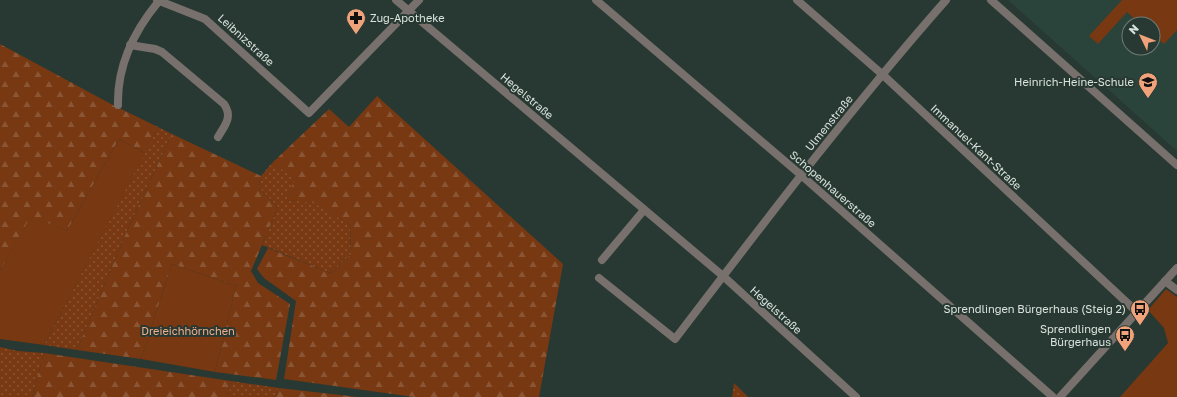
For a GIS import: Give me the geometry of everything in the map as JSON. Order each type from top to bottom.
[{"type":"street","points":[[118,105],[118,88],[122,68],[130,45],[158,0]]},
{"type":"street","name":"Leibnizstraße","points":[[158,0],[205,18],[310,113],[409,11]]},
{"type":"street","name":"Hegelstraße","points":[[396,0],[723,276],[856,397]]},
{"type":"street","points":[[409,11],[419,0]]},
{"type":"street","name":"Schopenhauerstraße","points":[[596,0],[801,175],[1053,397]]},
{"type":"street","name":"Immanuel-Kant-Straße","points":[[797,0],[883,75],[1138,312]]},
{"type":"street","name":"Ulmenstraße","points":[[599,278],[675,339],[842,123],[946,0]]},
{"type":"street","points":[[991,0],[1177,165]]},
{"type":"street","points":[[130,45],[155,49],[162,52],[224,104],[229,113],[218,137]]},
{"type":"street","points":[[602,260],[644,210]]},
{"type":"street","points":[[1060,397],[1177,268]]},
{"type":"street","points":[[1165,281],[1177,290]]},
{"type":"shaded area","name":"Heinrich-Heine-Schule","points":[[1008,0],[1177,0],[1177,151]]},
{"type":"green space","points":[[1122,0],[1177,0],[1177,30],[1164,44],[1161,42],[1161,16],[1131,16],[1127,12],[1123,16],[1121,16],[1121,19],[1098,44],[1089,36]]},
{"type":"green space","points":[[0,44],[111,104],[158,127],[145,153],[119,139],[67,231],[31,217],[0,271]]},
{"type":"green space","points":[[377,96],[563,264],[539,397],[414,397],[284,379],[296,301],[264,278],[257,269],[268,248],[330,273],[351,254],[350,225],[314,203],[287,200],[295,178],[272,163],[329,109],[349,127]]},
{"type":"green space","points":[[158,127],[172,134],[129,226],[77,350],[44,345]]},
{"type":"green space","points":[[172,134],[261,176],[258,187],[278,207],[251,271],[258,283],[290,304],[276,380],[215,372],[236,286],[172,264],[141,359],[77,350],[129,226]]},
{"type":"green space","points":[[119,139],[145,153],[44,345],[0,339],[0,271],[31,216],[67,231]]},
{"type":"green space","points":[[272,163],[296,178],[287,200],[314,202],[350,225],[351,254],[330,273],[262,245],[278,207],[258,187],[261,176]]},
{"type":"green space","name":"Dreieichhörnchen","points":[[172,264],[236,286],[215,372],[141,359]]},
{"type":"green space","points":[[1166,289],[1177,297],[1177,397],[1120,397],[1168,343],[1164,328],[1148,310]]},
{"type":"green space","points":[[0,347],[18,351],[44,353],[32,397],[0,397]]},
{"type":"green space","points":[[44,353],[231,381],[228,397],[32,397]]},
{"type":"green space","points":[[231,381],[279,388],[274,397],[228,397]]},
{"type":"green space","points":[[734,383],[748,397],[732,397]]},
{"type":"green space","points":[[279,388],[358,397],[274,397]]},
{"type":"place","name":"Zug-Apotheke","points":[[356,35]]},
{"type":"place","name":"Heinrich-Heine-Schule","points":[[1148,99]]},
{"type":"place","name":"Sprendlingen Bürgerhaus (Steig 2)","points":[[1140,326]]},
{"type":"place","name":"Sprendlingen Bürgerhaus","points":[[1125,352]]}]
